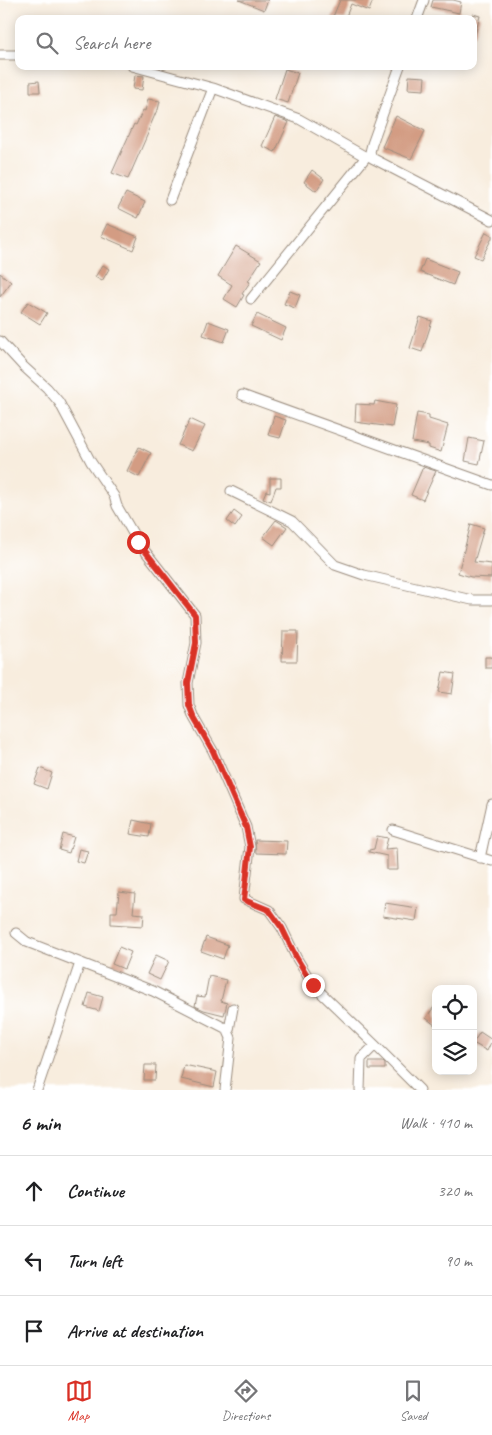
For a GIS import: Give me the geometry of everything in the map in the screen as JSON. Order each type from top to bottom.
[{"type":"street","points":[[418,15],[424,0]]},
{"type":"street","points":[[0,56],[15,55]]},
{"type":"street","points":[[147,70],[213,88],[299,119],[366,157],[252,299]]},
{"type":"street","points":[[399,70],[372,144],[370,152],[372,158],[492,220]]},
{"type":"street","points":[[170,200],[213,88]]},
{"type":"street","points":[[0,341],[22,366],[47,388],[59,402],[91,462],[114,496],[117,506],[138,542],[195,615],[196,643],[188,683],[189,705],[194,718],[213,751],[246,827],[250,847],[244,900],[269,910],[282,928],[296,957],[313,985],[420,1090]]},
{"type":"street","points":[[242,395],[492,485]]},
{"type":"street","points":[[231,491],[292,521],[335,565],[364,575],[472,600],[492,600]]},
{"type":"street","points":[[480,858],[492,804]]},
{"type":"street","points":[[393,830],[492,862]]},
{"type":"street","points":[[16,933],[27,942],[153,991],[227,1029],[231,1038],[226,1090]]},
{"type":"street","points":[[37,1090],[80,962]]},
{"type":"street","points":[[227,1029],[229,1030],[232,1008]]},
{"type":"street","points":[[360,1090],[362,1059],[375,1044]]},
{"type":"building","points":[[239,0],[268,0],[264,10]]},
{"type":"building","points":[[340,0],[373,0],[369,11],[351,4],[347,15],[334,15]]},
{"type":"building","points":[[433,0],[461,2],[459,13],[431,7]]},
{"type":"building","points":[[477,15],[480,16],[477,27]]},
{"type":"building","points":[[285,70],[298,73],[288,103],[275,99]]},
{"type":"building","points":[[135,75],[144,76],[142,90],[133,89]]},
{"type":"building","points":[[409,76],[425,77],[424,90],[408,89]]},
{"type":"building","points":[[39,81],[40,92],[30,92],[30,82]]},
{"type":"building","points":[[148,99],[160,101],[158,110],[128,179],[112,173],[134,124],[136,125],[143,110],[145,111]]},
{"type":"building","points":[[396,116],[425,131],[411,159],[382,147]]},
{"type":"building","points":[[275,117],[289,122],[275,152],[262,146]]},
{"type":"building","points":[[312,170],[324,179],[316,191],[304,182]]},
{"type":"building","points":[[126,193],[145,202],[138,218],[118,208]]},
{"type":"building","points":[[107,224],[138,237],[133,250],[101,236]]},
{"type":"building","points":[[486,232],[492,235],[492,238],[481,259],[474,256]]},
{"type":"building","points":[[236,246],[261,261],[248,281],[250,282],[242,294],[244,295],[237,307],[224,299],[232,285],[218,276]]},
{"type":"building","points":[[425,259],[458,272],[453,285],[420,272]]},
{"type":"building","points":[[103,265],[109,269],[102,281],[95,277]]},
{"type":"building","points":[[0,273],[11,282],[0,297]]},
{"type":"building","points":[[290,291],[300,295],[295,308],[284,304]]},
{"type":"building","points":[[28,302],[47,313],[40,324],[21,312]]},
{"type":"building","points":[[257,314],[286,328],[281,340],[251,326]]},
{"type":"building","points":[[420,317],[432,321],[422,352],[410,348]]},
{"type":"building","points":[[208,321],[229,329],[224,342],[203,335]]},
{"type":"building","points":[[375,401],[396,405],[392,427],[355,422],[356,404],[374,405]]},
{"type":"building","points":[[417,413],[429,415],[429,419],[448,425],[441,452],[429,448],[429,445],[412,442]]},
{"type":"building","points":[[274,416],[286,420],[280,438],[268,435]]},
{"type":"building","points":[[190,419],[205,426],[192,451],[178,445]]},
{"type":"building","points":[[469,438],[484,441],[479,464],[465,461]]},
{"type":"building","points":[[139,447],[151,453],[139,477],[127,471]]},
{"type":"building","points":[[423,467],[436,471],[423,500],[411,495]]},
{"type":"building","points":[[270,478],[281,478],[281,487],[276,487],[271,501],[263,498],[266,491],[270,492]]},
{"type":"building","points":[[234,511],[242,517],[235,527],[227,521]]},
{"type":"building","points":[[276,520],[287,527],[274,545],[263,537]]},
{"type":"building","points":[[471,524],[484,528],[474,562],[492,564],[491,578],[471,577],[458,573]]},
{"type":"building","points":[[283,631],[298,631],[297,661],[282,661]]},
{"type":"building","points":[[485,657],[492,657],[492,668],[485,668]]},
{"type":"building","points":[[443,672],[455,674],[452,694],[439,692]]},
{"type":"building","points":[[40,768],[52,773],[47,789],[34,784]]},
{"type":"building","points":[[133,820],[151,824],[149,837],[130,834]]},
{"type":"building","points":[[63,834],[74,837],[69,853],[59,850]]},
{"type":"building","points":[[377,836],[388,838],[385,849],[397,848],[398,870],[387,870],[387,856],[369,852],[369,850],[374,849]]},
{"type":"building","points":[[255,840],[287,841],[286,854],[256,853]]},
{"type":"building","points":[[79,849],[88,851],[84,863],[76,861]]},
{"type":"building","points":[[119,892],[135,894],[133,913],[144,914],[143,926],[111,924],[111,912],[117,912]]},
{"type":"building","points":[[385,903],[418,908],[416,921],[383,916]]},
{"type":"building","points":[[206,937],[228,945],[223,959],[201,951]]},
{"type":"building","points":[[119,947],[131,952],[124,969],[112,964]]},
{"type":"building","points":[[156,955],[169,961],[160,980],[147,974]]},
{"type":"building","points":[[209,976],[226,980],[221,1001],[227,1003],[224,1015],[195,1006],[197,996],[205,997]]},
{"type":"building","points":[[89,993],[103,997],[99,1011],[85,1007]]},
{"type":"building","points":[[432,1010],[432,1023],[426,1018]]},
{"type":"building","points":[[480,1032],[492,1040],[487,1051],[477,1045],[477,1037]]},
{"type":"building","points":[[369,1062],[383,1062],[385,1069],[369,1069]]},
{"type":"building","points":[[145,1065],[156,1065],[155,1080],[144,1080]]},
{"type":"building","points":[[184,1065],[217,1072],[214,1087],[181,1079]]},
{"type":"route","points":[[138,542],[195,615],[196,643],[188,683],[189,705],[194,718],[213,751],[246,827],[250,847],[244,900],[269,910],[282,928],[296,957],[313,985]]}]
